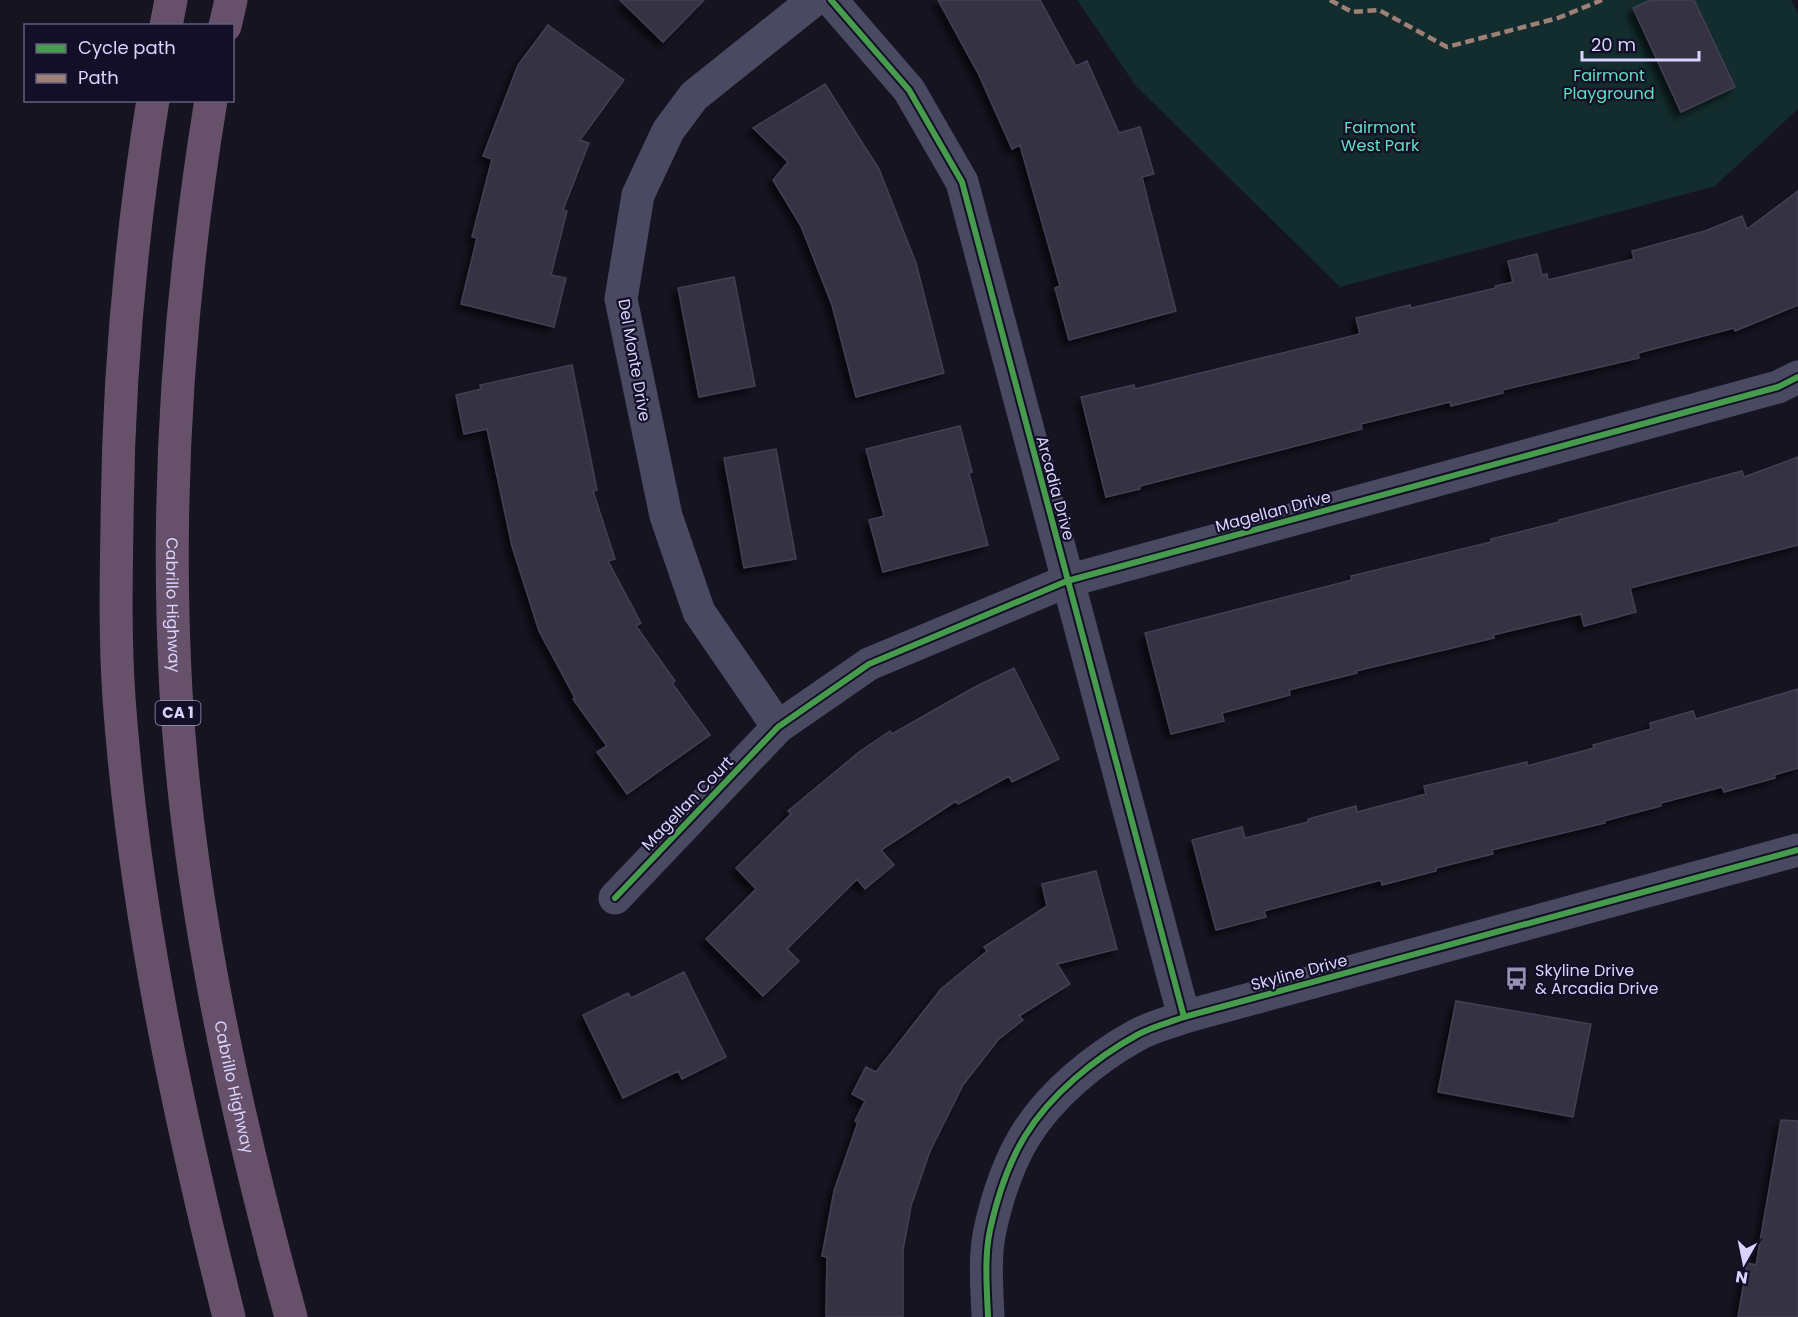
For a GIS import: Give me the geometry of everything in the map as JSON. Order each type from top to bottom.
[{"type":"highway","points":[[166,24],[171,0]]},
{"type":"highway","points":[[225,24],[231,0]]},
{"type":"highway","points":[[153,102],[141,175],[126,306],[118,429],[116,565],[119,696],[132,830],[150,956],[174,1086],[229,1317]]},
{"type":"highway","name":"Cabrillo Highway","points":[[211,102],[198,183],[183,311],[173,565],[176,692],[189,823],[207,947],[255,1184],[291,1317]]},
{"type":"street","name":"Del Monte Drive","points":[[778,727],[699,612],[666,516],[621,299],[638,195],[668,131],[694,96],[814,0]]},
{"type":"street","name":"Arcadia Drive","points":[[831,0],[909,90],[962,182],[1184,1017]]},
{"type":"street","name":"Magellan Drive","points":[[778,727],[869,664],[1067,581],[1778,387],[1798,377]]},
{"type":"street","name":"Magellan Court","points":[[615,898],[778,727]]},
{"type":"street","name":"Skyline Drive","points":[[988,1317],[987,1278],[990,1232],[1003,1182],[1025,1135],[1056,1096],[1093,1063],[1138,1035],[1184,1017],[1798,850]]},
{"type":"green space","name":"Fairmont West Park","points":[[1077,0],[1791,0],[1798,13],[1798,109],[1715,186],[1340,287],[1136,86]]},
{"type":"building","points":[[620,0],[704,0],[663,42]]},
{"type":"building","points":[[938,0],[1040,0],[1076,66],[1087,61],[1119,133],[1140,127],[1154,174],[1142,177],[1176,311],[1069,340],[1055,288],[1060,286],[1020,145],[1012,149],[979,75]]},
{"type":"building","points":[[1651,0],[1694,0],[1735,87],[1681,112],[1633,8]]},
{"type":"building","points":[[548,25],[624,80],[580,140],[589,143],[563,210],[567,211],[551,275],[566,278],[554,327],[461,304],[477,238],[472,237],[492,159],[483,156],[518,65]]},
{"type":"building","points":[[825,84],[879,169],[916,263],[944,373],[856,397],[832,305],[801,226],[773,180],[788,162],[753,128]]},
{"type":"building","points":[[1798,191],[1798,305],[1735,331],[1734,328],[1638,353],[1639,358],[1502,390],[1503,393],[1451,406],[1450,402],[1361,424],[1362,429],[1140,486],[1140,489],[1106,497],[1081,397],[1134,385],[1135,389],[1360,334],[1356,318],[1410,305],[1411,308],[1513,282],[1508,261],[1537,254],[1542,275],[1547,274],[1548,280],[1634,259],[1632,251],[1705,231],[1742,216],[1747,229]]},
{"type":"building","points":[[734,277],[755,386],[699,397],[678,288]]},
{"type":"building","points":[[572,365],[597,490],[593,491],[615,559],[608,561],[641,623],[636,626],[675,681],[672,683],[710,735],[627,794],[597,752],[607,746],[573,699],[575,698],[539,631],[512,546],[487,429],[464,434],[456,395],[481,389],[480,385]]},
{"type":"building","points":[[960,426],[972,472],[969,473],[988,545],[883,572],[869,520],[884,516],[866,449]]},
{"type":"building","points":[[776,449],[796,559],[744,568],[724,458]]},
{"type":"building","points":[[1798,457],[1798,545],[1630,588],[1636,612],[1584,626],[1581,614],[1493,635],[1494,638],[1356,671],[1357,673],[1289,690],[1290,695],[1222,713],[1224,721],[1171,734],[1145,633],[1352,580],[1351,576],[1491,542],[1491,539],[1742,471],[1744,477]]},
{"type":"building","points":[[1014,668],[1059,759],[1012,782],[1009,776],[958,804],[956,801],[881,850],[894,865],[865,889],[857,879],[787,949],[799,961],[763,996],[706,939],[756,889],[736,868],[791,814],[788,811],[859,752],[890,731],[892,734],[973,688]]},
{"type":"building","points":[[1798,689],[1798,768],[1774,775],[1775,778],[1724,792],[1722,787],[1661,803],[1661,806],[1604,821],[1605,823],[1492,850],[1493,854],[1436,868],[1436,871],[1382,885],[1381,880],[1264,911],[1266,917],[1216,930],[1192,840],[1242,827],[1245,838],[1308,822],[1308,819],[1356,806],[1357,812],[1426,794],[1424,786],[1527,762],[1527,766],[1594,748],[1593,745],[1651,729],[1650,723],[1693,711],[1696,719]]},
{"type":"building","points":[[1096,871],[1117,949],[1057,964],[1070,984],[1019,1016],[1023,1020],[998,1040],[963,1085],[930,1151],[911,1206],[903,1250],[903,1317],[826,1317],[827,1257],[822,1256],[834,1191],[858,1122],[855,1121],[865,1101],[852,1094],[866,1067],[876,1072],[941,989],[987,951],[984,947],[1047,906],[1042,884]]},
{"type":"building","points":[[684,972],[726,1057],[682,1079],[678,1071],[623,1098],[583,1015],[628,993],[631,998]]},
{"type":"building","points":[[1456,1001],[1591,1024],[1573,1117],[1438,1092]]},
{"type":"building","points":[[1781,1120],[1798,1121],[1798,1317],[1738,1317],[1747,1263],[1756,1265]]},
{"type":"marked path","points":[[1330,0],[1352,12],[1379,10],[1447,47],[1558,18],[1602,0]]},
{"type":"cycle path","points":[[831,0],[909,90],[962,182],[1184,1017]]},
{"type":"cycle path","points":[[615,898],[778,727],[869,664],[1067,581],[1778,387],[1798,377]]},
{"type":"cycle path","points":[[988,1317],[986,1262],[988,1241],[996,1206],[1013,1158],[1035,1121],[1060,1092],[1090,1066],[1121,1044],[1154,1027],[1184,1017],[1798,850]]},
{"type":"place","name":"Skyline Drive & Arcadia Drive","points":[[1517,979]]},
{"type":"park label","name":"Fairmont Playground","points":[[1609,84]]}]
